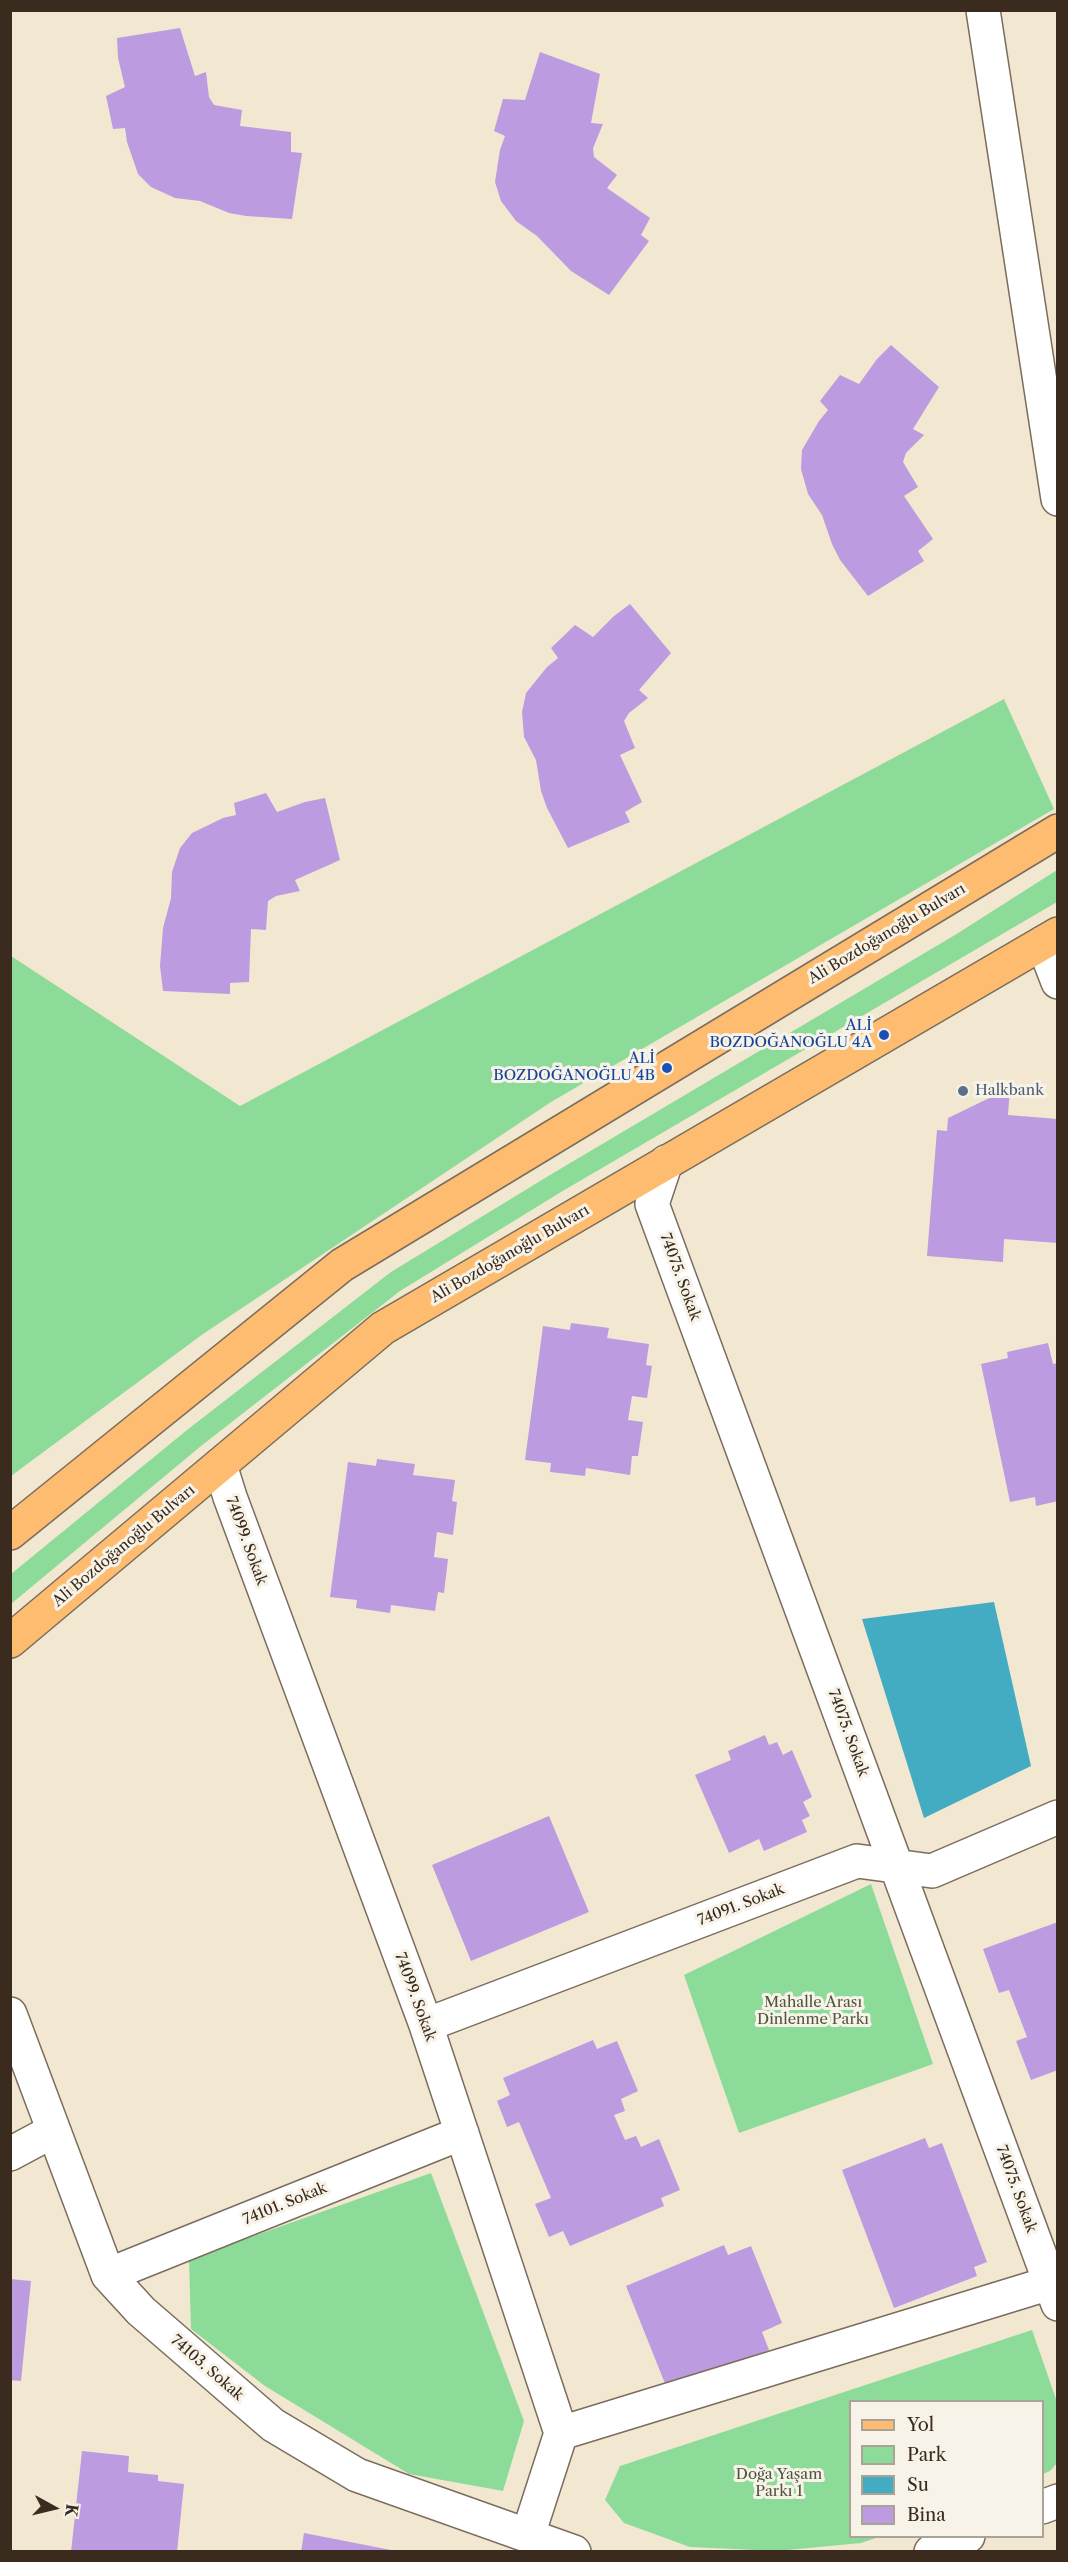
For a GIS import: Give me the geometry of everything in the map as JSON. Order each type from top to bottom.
[{"type":"main road","name":"Ali Bozdoğanoğlu Bulvarı","points":[[10,1533],[342,1266],[1058,831]]},
{"type":"main road","name":"Ali Bozdoğanoğlu Bulvarı","points":[[10,1641],[382,1328],[1050,938]]},
{"type":"street","points":[[983,10],[1058,499]]},
{"type":"street","points":[[1050,938],[1058,982]]},
{"type":"street","name":"74075. Sokak","points":[[666,1162],[652,1204],[1054,2293]]},
{"type":"street","name":"74099. Sokak","points":[[220,1465],[426,2025],[561,2433]]},
{"type":"street","name":"74091. Sokak","points":[[426,2025],[858,1861],[932,1871],[1058,1817]]},
{"type":"street","name":"74103. Sokak","points":[[10,2014],[108,2275],[141,2311],[273,2425],[357,2475],[574,2552]]},
{"type":"street","points":[[10,2154],[53,2131]]},
{"type":"street","name":"74101. Sokak","points":[[108,2275],[462,2133]]},
{"type":"street","points":[[528,2535],[561,2433],[1054,2293]]},
{"type":"street","points":[[931,2552],[963,2538]]},
{"type":"green space","points":[[1004,699],[1054,809],[551,1102],[203,1334],[11,1476],[11,956],[240,1106]]},
{"type":"green space","points":[[1057,870],[1057,902],[561,1192],[400,1291],[201,1446],[11,1604],[11,1574],[187,1430],[391,1272],[955,935]]},
{"type":"green space","name":"Mahalle Arası Dinlenme Parkı","points":[[871,1884],[933,2064],[739,2133],[684,1975]]},
{"type":"green space","points":[[431,2173],[524,2421],[503,2491],[409,2474],[265,2386],[191,2329],[189,2259]]},
{"type":"green space","name":"Doğa Yaşam Parkı 1","points":[[1032,2330],[1057,2402],[1057,2463],[1044,2474],[1044,2400],[849,2400],[849,2538],[876,2538],[861,2543],[777,2551],[690,2547],[624,2523],[605,2500],[620,2466]]},
{"type":"water","points":[[994,1602],[1031,1766],[924,1818],[862,1619]]},
{"type":"building","points":[[180,28],[195,76],[206,72],[209,97],[214,105],[242,110],[240,126],[291,132],[291,152],[302,153],[292,219],[229,213],[200,201],[175,198],[151,187],[138,174],[127,142],[125,128],[113,129],[106,96],[125,87],[118,58],[117,38]]},
{"type":"building","points":[[540,52],[600,74],[591,123],[603,124],[593,148],[594,157],[617,175],[607,188],[650,218],[641,235],[649,241],[609,295],[571,271],[537,236],[516,221],[501,201],[495,182],[500,150],[505,136],[494,131],[503,99],[525,100]]},
{"type":"building","points":[[891,345],[939,387],[913,429],[924,435],[906,453],[903,462],[918,487],[904,496],[933,539],[918,551],[924,561],[868,596],[840,560],[822,515],[808,494],[801,469],[802,450],[828,410],[820,401],[840,375],[859,384],[877,359]]},
{"type":"building","points":[[630,604],[671,653],[639,690],[648,698],[629,713],[624,721],[635,748],[620,755],[642,802],[625,812],[630,822],[568,848],[547,808],[541,791],[536,760],[524,737],[522,712],[526,693],[547,667],[558,658],[551,648],[575,625],[593,637]]},
{"type":"building","points":[[266,793],[277,812],[325,798],[340,860],[295,880],[300,891],[276,896],[268,901],[266,930],[251,929],[249,982],[230,983],[230,994],[163,991],[160,966],[163,928],[171,898],[172,872],[180,848],[192,833],[223,818],[236,815],[234,803]]},
{"type":"building","points":[[1010,1088],[1008,1115],[1058,1119],[1058,1243],[1004,1239],[1003,1262],[927,1256],[937,1130],[947,1131],[948,1118]]},
{"type":"building","points":[[571,1323],[609,1328],[607,1338],[649,1344],[646,1365],[652,1366],[647,1398],[632,1396],[628,1420],[643,1422],[638,1456],[632,1456],[630,1475],[586,1468],[585,1476],[550,1472],[551,1463],[525,1460],[543,1326],[570,1330]]},
{"type":"building","points":[[1048,1343],[1053,1364],[1058,1363],[1058,1501],[1036,1506],[1035,1497],[1010,1502],[981,1364],[1008,1358],[1007,1352]]},
{"type":"building","points":[[377,1459],[415,1464],[413,1475],[455,1480],[452,1501],[457,1502],[453,1535],[437,1532],[434,1557],[448,1559],[444,1593],[438,1592],[435,1611],[391,1605],[390,1613],[356,1608],[357,1600],[330,1597],[348,1462],[376,1466]]},
{"type":"building","points":[[765,1735],[769,1745],[777,1742],[783,1755],[792,1750],[812,1797],[803,1802],[810,1816],[802,1820],[807,1832],[764,1851],[759,1839],[729,1853],[695,1775],[731,1760],[728,1751]]},
{"type":"building","points":[[549,1816],[589,1912],[471,1961],[432,1865]]},
{"type":"building","points":[[1058,1922],[1058,2070],[1031,2080],[1016,2041],[1027,2037],[1009,1990],[999,1993],[983,1949]]},
{"type":"building","points":[[593,2040],[597,2049],[617,2041],[638,2091],[621,2099],[625,2111],[614,2115],[625,2140],[636,2136],[641,2147],[659,2139],[680,2190],[661,2198],[664,2206],[570,2246],[563,2231],[549,2237],[535,2204],[551,2198],[519,2122],[507,2127],[497,2101],[510,2095],[503,2078]]},
{"type":"building","points":[[925,2138],[929,2148],[942,2143],[987,2262],[974,2267],[977,2276],[894,2308],[842,2170]]},
{"type":"building","points":[[724,2245],[728,2255],[751,2246],[782,2323],[762,2332],[769,2350],[668,2391],[626,2286]]},
{"type":"building","points":[[10,2279],[31,2281],[21,2381],[10,2380]]},
{"type":"building","points":[[82,2451],[129,2456],[128,2472],[158,2475],[158,2481],[184,2484],[177,2552],[71,2552]]},
{"type":"building","points":[[304,2533],[391,2550],[391,2552],[301,2552]]},
{"type":"place","name":"ALİ BOZDOĞANOĞLU 4A","points":[[884,1035]]},
{"type":"place","name":"ALİ BOZDOĞANOĞLU 4B","points":[[667,1068]]},
{"type":"place","name":"Halkbank","points":[[963,1091]]}]
